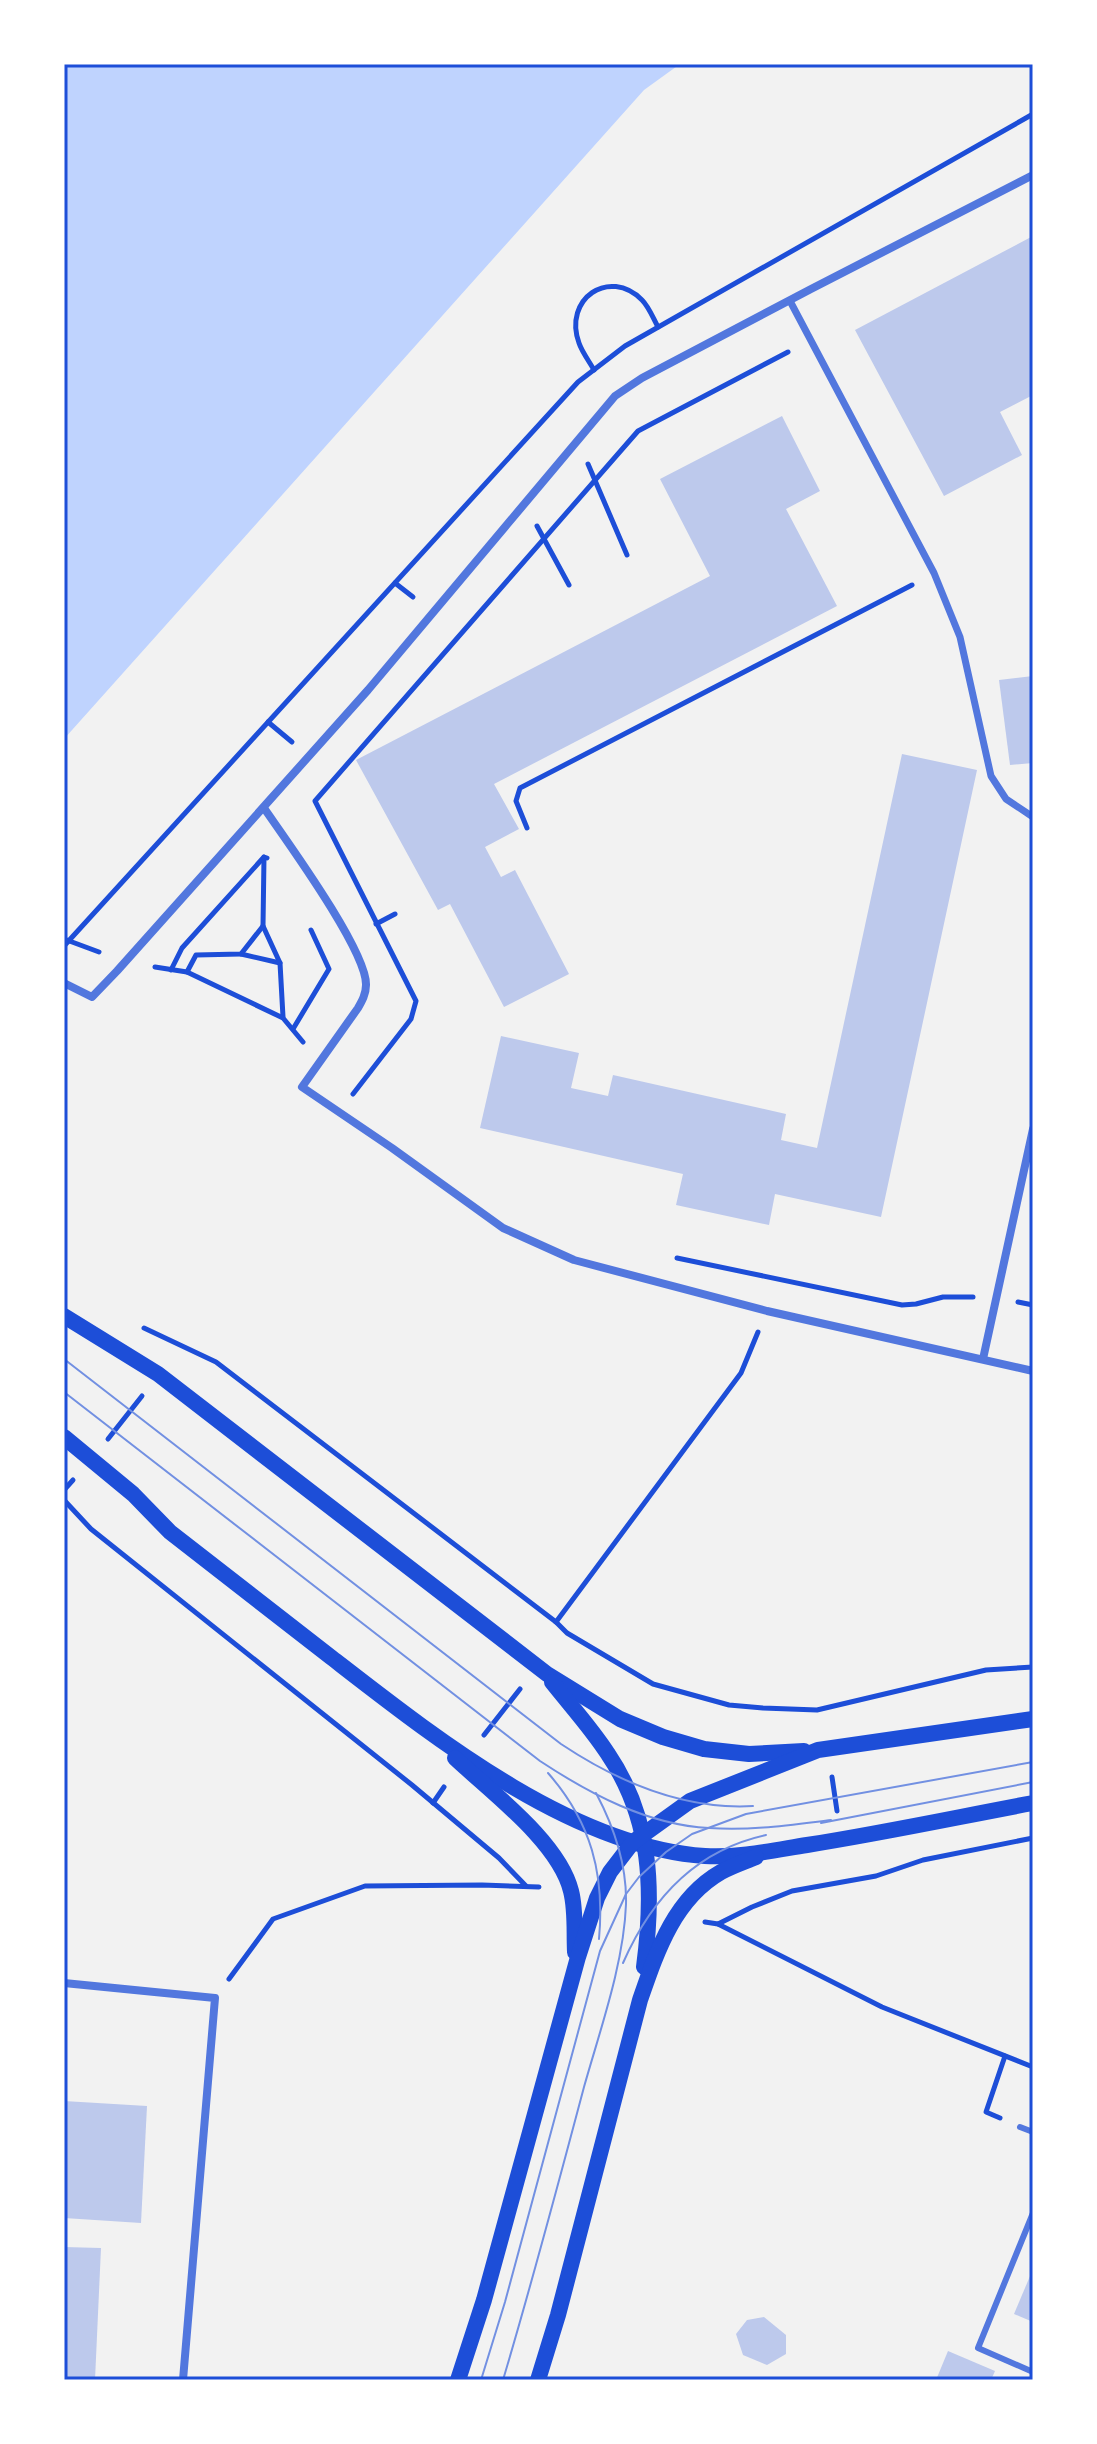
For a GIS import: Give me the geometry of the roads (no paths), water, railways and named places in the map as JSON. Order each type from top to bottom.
[{"type":"main road","points":[[65,1316],[158,1374],[542,1670],[620,1719],[663,1737],[690,1745],[749,1754],[822,1749],[1033,1719]]},
{"type":"main road","points":[[64,1437],[170,1532],[464,1760],[547,1845],[564,1870],[572,1892],[575,1953],[571,1983]]},
{"type":"main road","points":[[542,1670],[607,1752],[623,1779],[649,1868],[647,1950],[640,2000]]},
{"type":"main road","points":[[458,2380],[484,2300],[571,1983],[601,1888],[621,1856],[690,1801],[822,1749]]},
{"type":"main road","points":[[464,1760],[582,1821],[641,1840],[666,1852],[710,1856],[769,1851],[1033,1803]]},
{"type":"main road","points":[[538,2380],[640,2000],[657,1953],[674,1916],[693,1895],[720,1873],[769,1851]]},
{"type":"street","points":[[64,983],[92,997],[125,962],[433,614],[606,404],[624,389],[1033,175]]},
{"type":"street","points":[[790,301],[953,614],[991,776],[1006,799],[1033,817]]},
{"type":"street","points":[[264,808],[329,905],[364,973],[366,985],[364,998],[302,1087],[503,1228],[574,1260],[767,1311],[1033,1371]]},
{"type":"street","points":[[983,1359],[1033,1129]]},
{"type":"street","points":[[64,1983],[215,1998],[183,2380]]},
{"type":"lane","points":[[1020,2127],[1033,2132]]},
{"type":"lane","points":[[1033,2213],[978,2348],[1033,2372]]},
{"type":"water","points":[[64,64],[680,64],[644,90],[64,739]]},
{"type":"tram line","points":[[64,1359],[561,1744],[605,1770],[652,1791],[702,1803],[753,1806]]},
{"type":"tram line","points":[[64,1392],[540,1761],[579,1785],[620,1806],[686,1826],[740,1829],[831,1820]]},
{"type":"tram line","points":[[481,2380],[600,1951],[626,1894],[639,1877],[666,1852],[692,1834],[746,1814],[1033,1762]]},
{"type":"tram line","points":[[548,1773],[575,1810],[592,1850],[600,1893],[599,1939]]},
{"type":"tram line","points":[[821,1823],[1033,1782]]},
{"type":"tram line","points":[[503,2380],[621,1949],[626,1904],[622,1861],[614,1833],[596,1793]]},
{"type":"tram line","points":[[623,1963],[647,1918],[679,1881],[718,1852],[766,1835]]}]
